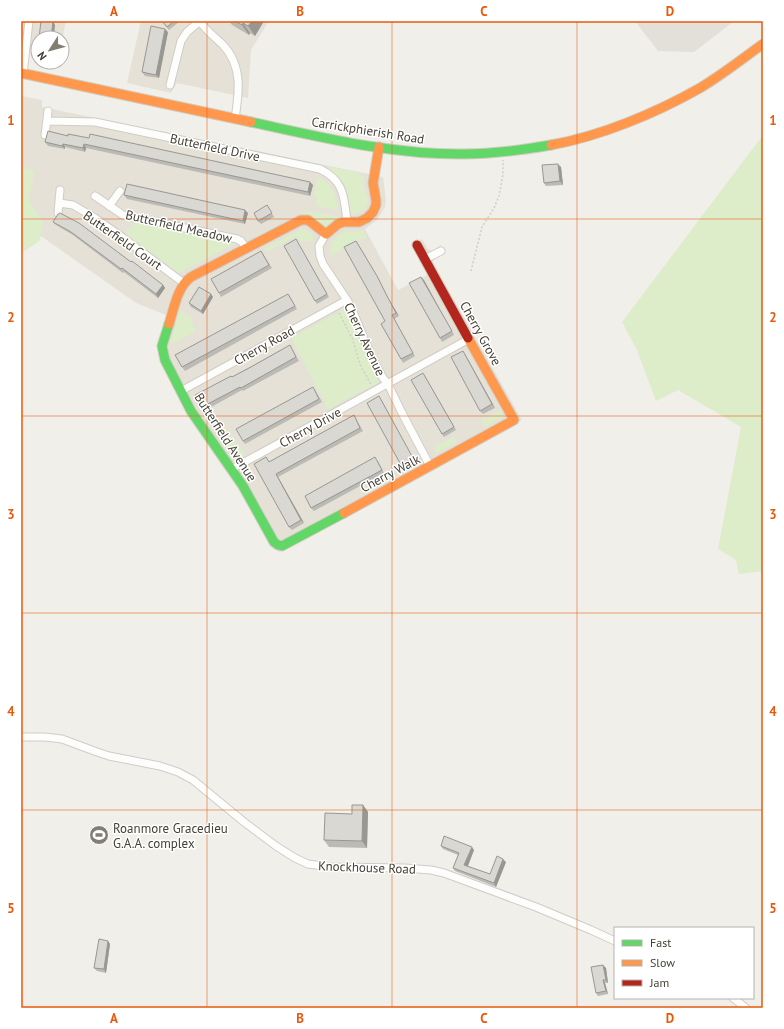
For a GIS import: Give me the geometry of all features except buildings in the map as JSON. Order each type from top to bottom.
[{"type":"street","points":[[22,73],[29,21]]},
{"type":"street","points":[[170,85],[180,41],[187,32],[200,21],[229,52],[236,66],[238,97],[235,119]]},
{"type":"street","name":"Carrickphierish Road","points":[[22,73],[378,148],[410,152],[479,154],[526,150],[571,141],[597,134],[635,120],[670,104],[712,81],[763,44]]},
{"type":"street","points":[[45,135],[48,111]]},
{"type":"street","name":"Butterfield Drive","points":[[47,121],[95,122],[320,169],[335,179],[343,192],[347,222]]},
{"type":"street","points":[[326,234],[337,225],[366,219],[373,213],[376,198],[373,182],[378,148]]},
{"type":"street","points":[[58,213],[60,190]]},
{"type":"street","name":"Butterfield Meadow","points":[[109,206],[120,191]]},
{"type":"street","name":"Butterfield Meadow","points":[[95,196],[123,215],[237,239],[241,241],[246,248]]},
{"type":"street","name":"Butterfield Court","points":[[59,203],[73,205],[95,218],[185,284]]},
{"type":"street","name":"Butterfield Avenue","points":[[278,545],[274,542],[232,469],[191,412],[165,360],[162,346],[180,291],[187,280],[191,277],[301,220],[308,220],[326,234]]},
{"type":"street","name":"Cherry Avenue","points":[[326,234],[320,246],[320,256],[323,264],[352,309],[371,356],[388,384],[430,466]]},
{"type":"street","name":"Cherry Grove","points":[[418,244],[514,420]]},
{"type":"street","points":[[426,259],[441,251]]},
{"type":"street","name":"Cherry Road","points":[[181,391],[347,300]]},
{"type":"street","name":"Cherry Drive","points":[[232,469],[469,339]]},
{"type":"street","name":"Cherry Walk","points":[[278,545],[282,546],[514,420]]},
{"type":"street","name":"Knockhouse Road","points":[[21,737],[62,739],[109,756],[160,766],[178,772],[203,787],[244,822],[276,846],[308,864],[338,867],[431,870],[536,907],[614,941]]},
{"type":"street","points":[[734,999],[746,1008]]},
{"type":"path","points":[[471,271],[482,227],[494,208],[499,196],[503,174],[503,152]]},
{"type":"path","points":[[335,306],[352,338],[361,367],[375,391]]},
{"type":"shaded area","points":[[21,21],[66,21],[64,30],[30,30],[30,50],[21,48]]},
{"type":"shaded area","points":[[141,21],[269,21],[251,50],[248,98],[177,83],[171,93],[127,83]]},
{"type":"shaded area","points":[[635,21],[734,21],[694,52],[658,51]]},
{"type":"shaded area","points":[[21,96],[42,100],[42,107],[383,177],[386,201],[385,207],[377,220],[365,229],[398,290],[427,275],[412,244],[422,239],[428,249],[432,251],[441,245],[445,253],[434,259],[433,263],[522,420],[279,552],[272,547],[159,346],[166,315],[136,303],[41,236],[39,241],[21,253]]},
{"type":"green space","points":[[763,135],[763,571],[739,574],[736,560],[718,549],[741,427],[678,390],[656,401],[637,350],[622,322]]},
{"type":"green space","points":[[328,166],[356,172],[364,176],[364,188],[368,202],[363,210],[351,213],[347,193],[343,183],[335,173],[328,168]]},
{"type":"green space","points":[[21,168],[35,171],[28,198],[43,223],[39,241],[21,253]]},
{"type":"green space","points":[[317,177],[327,183],[333,190],[338,210],[315,206],[317,197],[314,196]]},
{"type":"green space","points":[[309,211],[340,217],[326,227],[306,216],[299,215]]},
{"type":"green space","points":[[137,222],[236,243],[179,273],[124,233]]},
{"type":"green space","points":[[302,229],[308,230],[315,237],[312,241],[301,242],[297,236],[266,252],[264,248]]},
{"type":"green space","points":[[364,230],[367,238],[360,239],[331,256],[332,243],[339,234],[347,231]]},
{"type":"green space","points":[[347,308],[379,382],[328,409],[291,338]]},
{"type":"green space","points":[[180,310],[192,318],[190,320],[196,331],[170,345]]},
{"type":"green space","points":[[501,410],[504,417],[484,427],[481,421]]},
{"type":"green space","points":[[222,422],[245,454],[235,460],[225,446],[230,443],[217,425]]},
{"type":"green space","points":[[454,436],[457,442],[437,453],[433,448]]},
{"type":"traffic: fast","points":[[251,122],[330,139],[410,152],[475,154],[529,149],[551,145]]},
{"type":"traffic: fast","points":[[169,324],[162,346],[165,360],[191,411],[243,486],[274,542],[282,546],[344,513]]},
{"type":"traffic: slow","points":[[551,145],[609,130],[647,115],[700,88],[763,44]]},
{"type":"traffic: slow","points":[[21,73],[251,122]]},
{"type":"traffic: slow","points":[[169,324],[179,292],[182,286],[191,277],[301,220],[308,220],[326,234],[338,224],[344,222],[359,222],[367,218],[373,212],[376,205],[373,183],[379,147]]},
{"type":"traffic: slow","points":[[344,513],[514,420],[468,338]]},
{"type":"traffic: jam","points":[[417,245],[468,338]]},
{"type":"place","name":"Roanmore Gracedieu G.A.A. complex","points":[[99,835]]}]
